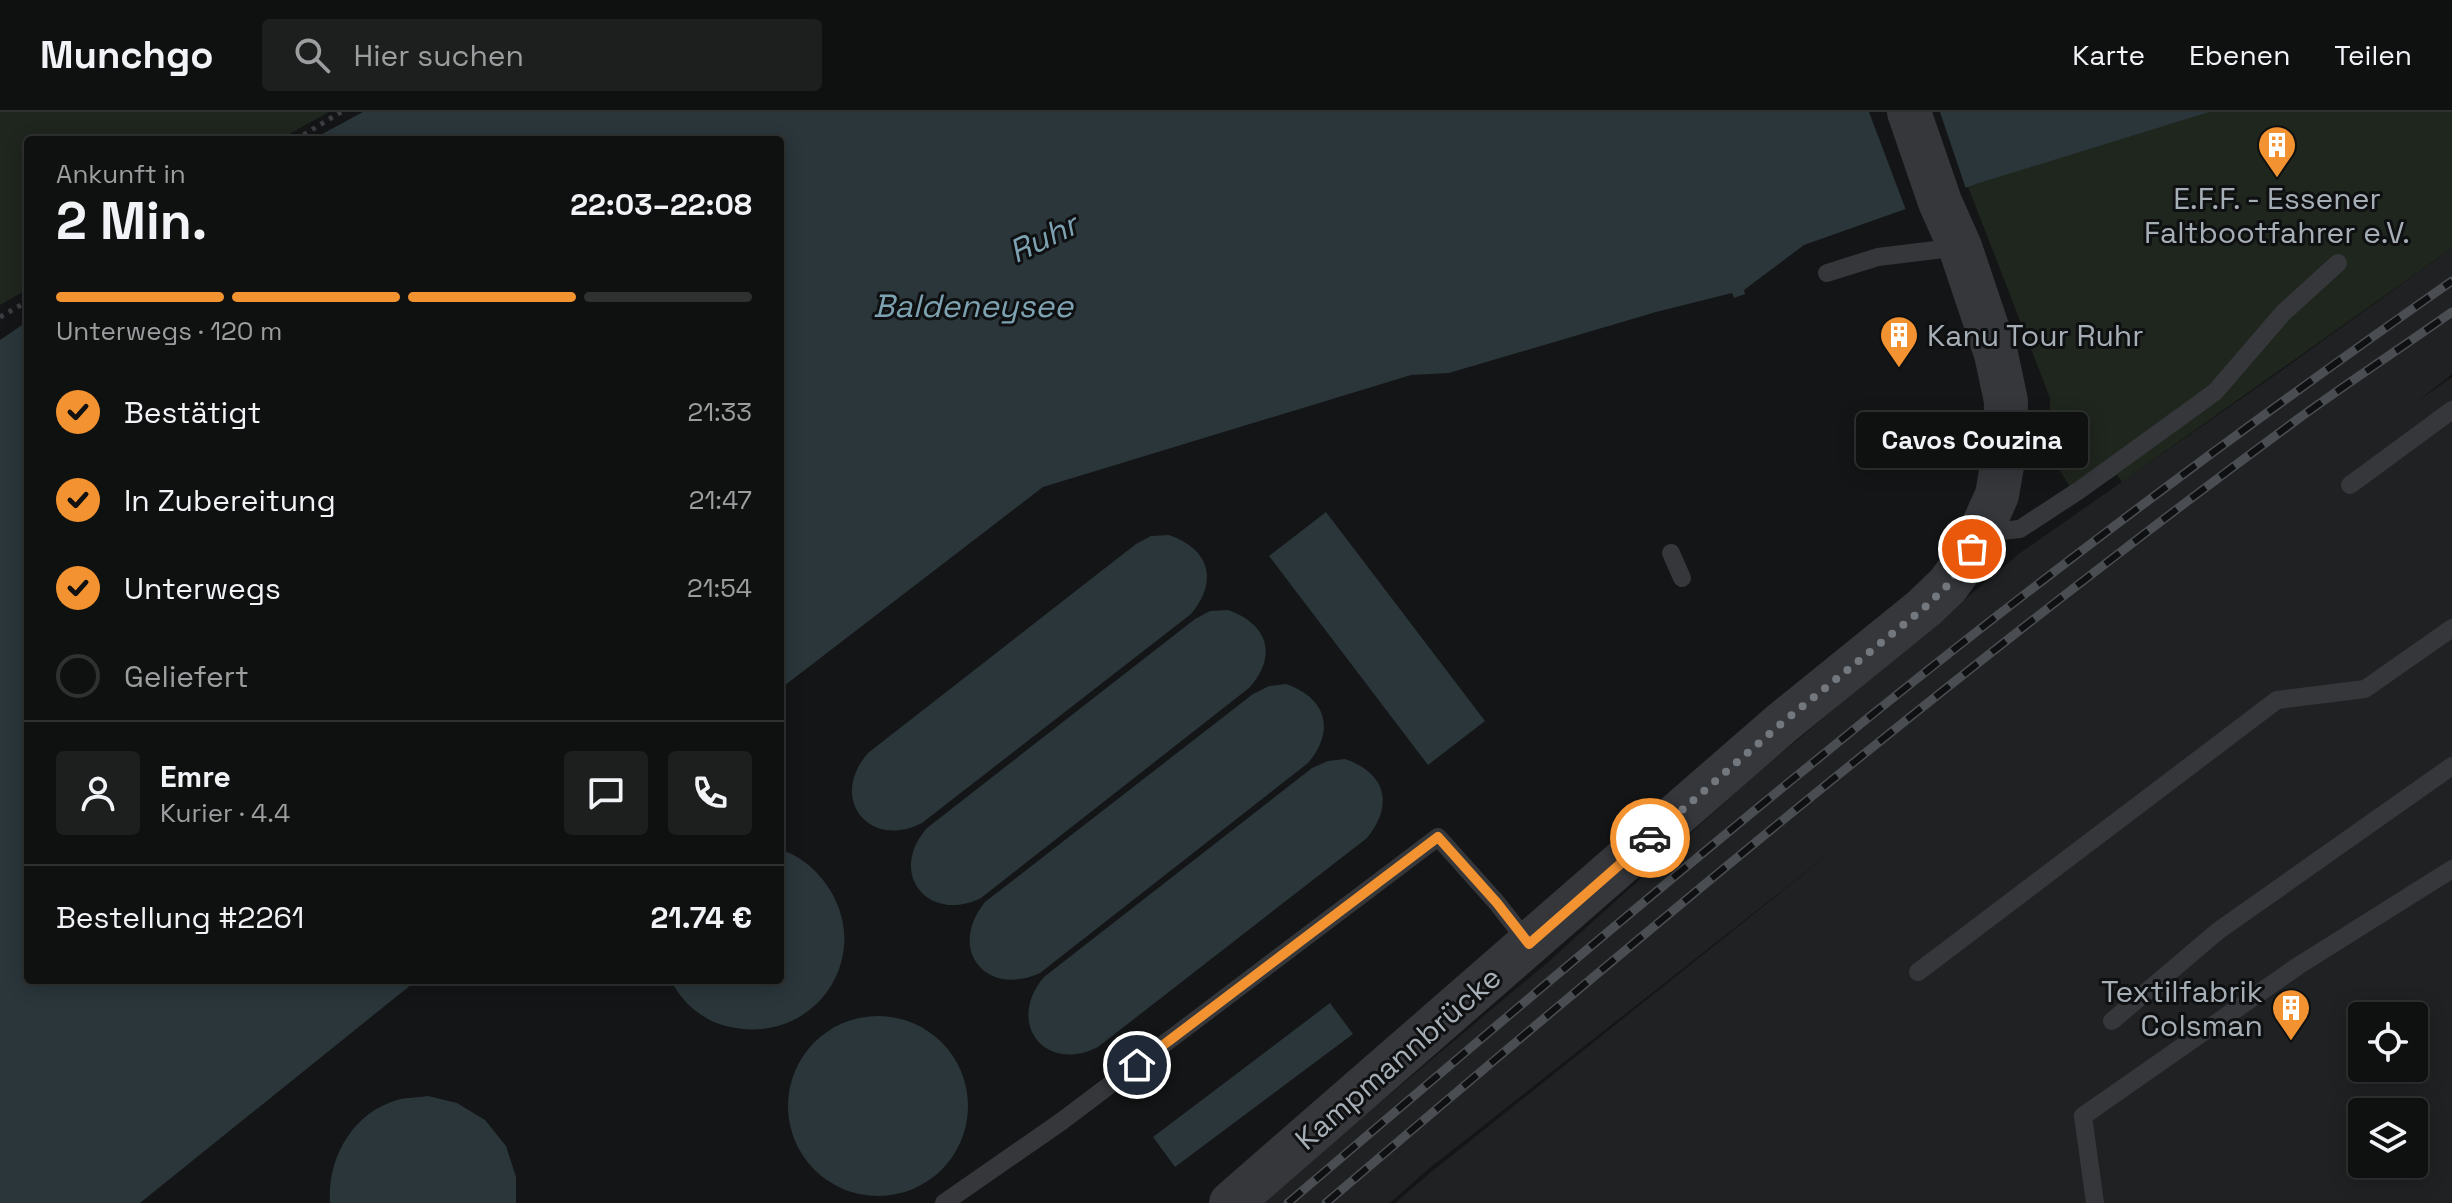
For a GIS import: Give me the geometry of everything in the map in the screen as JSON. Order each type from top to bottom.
[{"type":"street","name":"Kampmannbrücke","points":[[1231,1203],[1782,723],[1924,608],[1948,585],[1963,564],[1997,495],[2003,473],[2006,401],[1996,354],[1909,112]]},
{"type":"lane","points":[[1827,273],[1878,257],[1960,247]]},
{"type":"lane","points":[[1980,533],[2020,529],[2174,423],[2215,392],[2283,313],[2338,263]]},
{"type":"lane","points":[[2350,485],[2452,410]]},
{"type":"lane","points":[[1671,553],[1682,578]]},
{"type":"lane","points":[[1918,972],[2277,700],[2365,689],[2452,628]]},
{"type":"lane","points":[[2112,1021],[2218,931],[2452,766]]},
{"type":"lane","points":[[944,1203],[1062,1121],[1438,837],[1529,944]]},
{"type":"lane","points":[[2095,1203],[2083,1116],[2298,966],[2452,869]]},
{"type":"path","points":[[302,136],[341,112]]},
{"type":"path","points":[[0,317],[24,303]]},
{"type":"shaded area","points":[[0,112],[329,112],[286,136],[24,136],[24,291],[0,305]]},
{"type":"shaded area","points":[[1939,112],[2452,112],[2452,248],[2122,482],[2117,475],[2078,500],[2049,453],[2050,398]]},
{"type":"shaded area","points":[[2452,248],[2452,374],[2417,402],[2452,377],[2452,1203],[1395,1203],[1850,837],[1426,1171],[1390,1203],[1260,1203],[1547,963],[1752,778],[2020,553]]},
{"type":"water","name":"Baldeneysee","points":[[363,112],[2209,112],[1979,183],[1804,245],[1744,290],[1745,294],[1734,298],[1732,293],[1656,312],[1449,373],[1411,375],[1043,487],[784,686],[784,136],[318,136]]},
{"type":"water","points":[[24,324],[24,984],[412,984],[140,1203],[0,1203],[0,340]]},
{"type":"water","points":[[1326,512],[1485,721],[1428,765],[1269,556]]},
{"type":"water","points":[[1169,535],[1193,548],[1206,567],[1205,589],[1191,614],[922,823],[903,830],[886,830],[871,825],[860,815],[852,787],[857,770],[868,753],[1136,544],[1151,536]]},
{"type":"water","points":[[1228,610],[1252,624],[1264,642],[1264,664],[1249,688],[981,898],[962,904],[945,904],[930,899],[919,890],[911,862],[916,845],[927,828],[1195,619],[1210,611]]},
{"type":"water","points":[[1286,684],[1310,698],[1322,716],[1322,739],[1308,763],[1040,973],[1020,979],[1003,979],[988,974],[978,964],[971,952],[970,936],[974,920],[985,902],[1253,694],[1269,686]]},
{"type":"water","points":[[1345,759],[1370,773],[1382,791],[1381,814],[1367,838],[1098,1047],[1079,1054],[1062,1054],[1047,1049],[1036,1039],[1030,1026],[1029,1011],[1033,994],[1044,977],[1312,768],[1328,761]]},
{"type":"water","points":[[784,852],[804,861],[816,872],[836,900],[844,929],[842,958],[832,985],[814,1007],[789,1022],[760,1029],[717,1023],[693,1009],[673,984],[784,984]]},
{"type":"water","points":[[1330,1003],[1353,1034],[1175,1167],[1153,1137]]},
{"type":"water","points":[[878,1016],[896,1017],[913,1023],[942,1042],[961,1071],[967,1088],[967,1124],[961,1141],[942,1170],[913,1189],[896,1195],[878,1196],[860,1195],[843,1189],[814,1170],[795,1141],[789,1124],[788,1106],[789,1088],[795,1071],[814,1042],[843,1023],[860,1017]]},
{"type":"water","points":[[428,1096],[457,1103],[485,1120],[506,1146],[516,1177],[516,1203],[330,1203],[333,1170],[355,1127],[381,1106],[401,1099]]},
{"type":"pier","points":[[1869,112],[1940,112],[1967,192],[1907,213]]},
{"type":"railway","points":[[1288,1203],[1619,923],[1974,633],[2132,513],[2452,281]]},
{"type":"railway","points":[[1326,1203],[1684,901],[1926,704],[2173,512],[2298,419],[2452,312]]},
{"type":"way so far","points":[[1650,838],[1782,723],[1924,608],[1948,585],[1972,549]]},
{"type":"place","name":"E.F.F. - Essener Faltbootfahrer e.V.","points":[[2277,179]]},
{"type":"place","name":"Kanu Tour Ruhr","points":[[1899,369]]},
{"type":"place","name":"Cavos Couzina","points":[[1972,549]]},
{"type":"place","name":"Textilfabrik Colsman","points":[[2291,1042]]},
{"type":"route","points":[[1137,1065],[1438,837],[1529,944],[1650,838]]},
{"type":"water label","name":"Ruhr","points":[[1043,238]]}]
